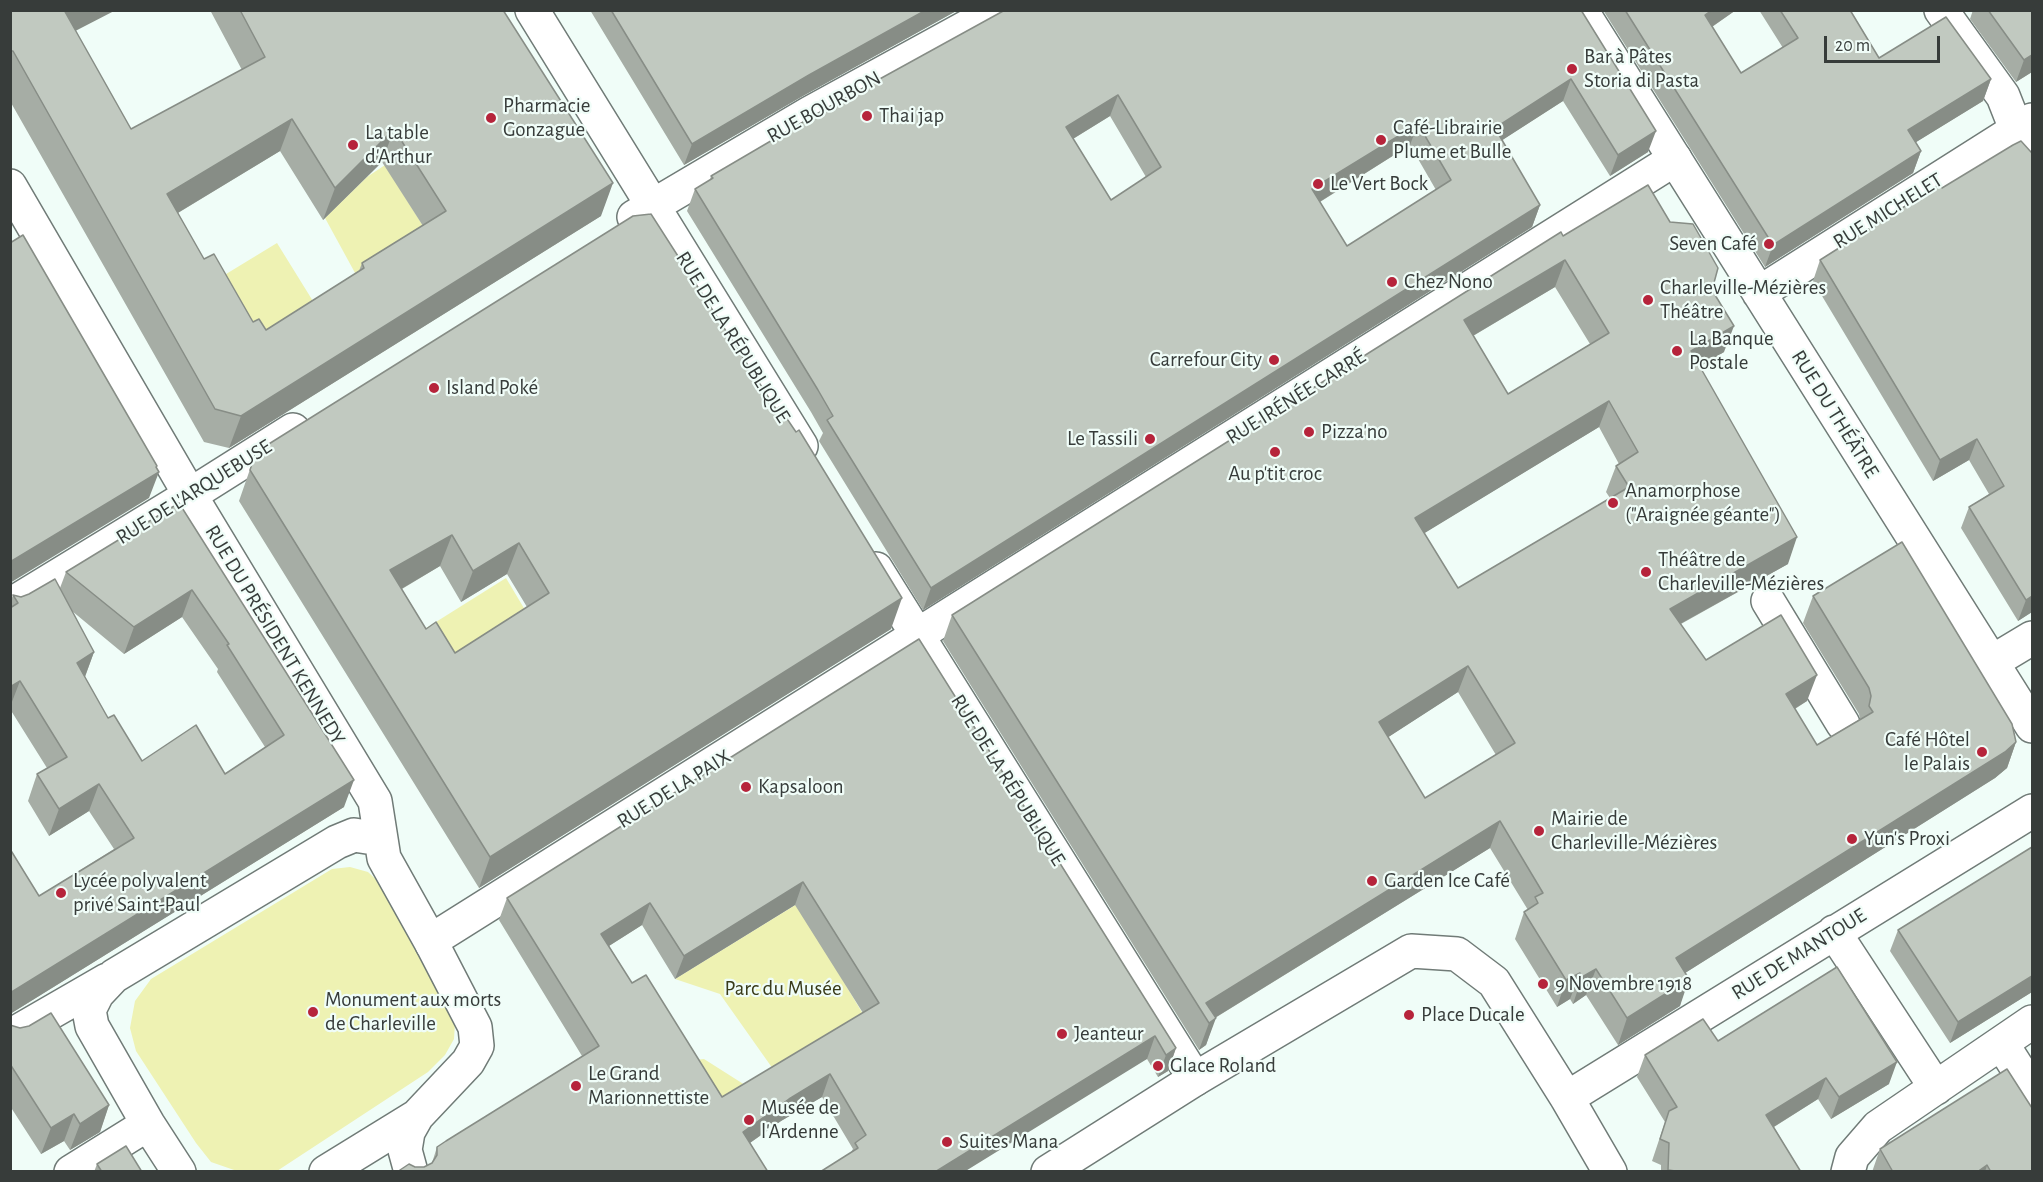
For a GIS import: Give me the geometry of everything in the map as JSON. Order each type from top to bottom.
[{"type":"street","name":"RUE DE LA RÉPUBLIQUE","points":[[532,10],[817,472]]},
{"type":"street","name":"RUE BOURBON","points":[[651,206],[810,113],[998,10]]},
{"type":"street","name":"RUE DU THÉÂTRE","points":[[1581,10],[2032,726]]},
{"type":"street","points":[[1941,10],[2024,125],[2032,157]]},
{"type":"street","name":"RUE MICHELET","points":[[1760,293],[2024,125]]},
{"type":"street","name":"RUE IRÉNÉE CARRÉ","points":[[917,636],[1675,159]]},
{"type":"street","name":"RUE DU PRÉSIDENT KENNEDY","points":[[10,186],[190,495],[375,801],[384,858],[475,1027],[477,1046],[468,1062],[417,1116]]},
{"type":"street","points":[[612,231],[651,206]]},
{"type":"street","name":"RUE DE L'ARQUEBUSE","points":[[10,605],[314,417]]},
{"type":"street","name":"RUE DE LA RÉPUBLIQUE","points":[[858,539],[1195,1079]]},
{"type":"street","points":[[1768,601],[1843,724]]},
{"type":"street","name":"RUE DE LA PAIX","points":[[432,944],[440,935],[917,636]]},
{"type":"street","points":[[1992,662],[2032,638]]},
{"type":"street","name":"RUE DE MANTOUE","points":[[1567,1098],[2032,811]]},
{"type":"street","points":[[10,1036],[164,948],[337,842],[354,836],[380,839]]},
{"type":"street","points":[[1834,933],[1936,1088]]},
{"type":"street","points":[[1048,1172],[1195,1079],[1411,951],[1456,954],[1494,982],[1567,1098],[1610,1172]]},
{"type":"street","points":[[114,976],[97,994],[89,1010],[92,1026],[148,1124],[179,1172]]},
{"type":"street","points":[[1848,1172],[1852,1157],[1878,1127],[2032,1022]]},
{"type":"street","points":[[2002,1044],[2032,1091]]},
{"type":"street","points":[[409,1167],[405,1150],[408,1132],[417,1116]]},
{"type":"street","points":[[326,1172],[417,1116]]},
{"type":"street","points":[[71,1172],[148,1124]]},
{"type":"green space","points":[[385,165],[430,237],[360,282],[325,218],[367,177]]},
{"type":"green space","points":[[277,243],[316,306],[245,344],[208,285]]},
{"type":"green space","points":[[506,578],[531,620],[443,677],[404,642]]},
{"type":"green space","points":[[350,867],[368,872],[384,887],[455,1023],[454,1039],[445,1055],[428,1072],[277,1171],[237,1171],[211,1162],[136,1051],[130,1028],[135,1001],[151,979],[332,869]]},
{"type":"green space","name":"Parc du Musée","points":[[797,904],[863,1014],[773,1069],[720,994],[675,979]]},
{"type":"green space","points":[[704,1059],[745,1085],[708,1110],[694,1060]]},
{"type":"building","points":[[10,10],[64,10],[131,129],[265,57],[240,10],[503,10],[613,183],[241,416],[215,409],[13,51],[10,51]],"holes":[[[292,119],[335,188],[394,129],[446,211],[362,263],[364,268],[266,330],[259,319],[253,322],[214,254],[204,259],[167,194]]]},
{"type":"building","points":[[611,10],[926,10],[692,144]]},
{"type":"building","points":[[1005,10],[1581,10],[1656,131],[1618,155],[1571,79],[1495,128],[1540,205],[931,588],[827,420],[833,416],[695,189],[713,178],[711,176],[827,108]],"holes":[[[1118,95],[1161,167],[1111,200],[1066,127]],[[1418,124],[1451,180],[1347,246],[1312,189]]]},
{"type":"building","points":[[1625,10],[1712,10],[1705,15],[1741,73],[1798,38],[1780,10],[1850,10],[1879,58],[1946,17],[1991,79],[1908,130],[1921,151],[1773,245]]},
{"type":"building","points":[[1988,10],[2032,10],[2032,55],[2024,60]]},
{"type":"building","points":[[2021,141],[2032,153],[2032,596],[2026,600],[1969,507],[2004,486],[1977,439],[1940,460],[1820,260],[1940,184],[1942,188]]},
{"type":"building","points":[[1648,185],[1670,222],[1693,224],[1718,268],[1712,290],[1734,326],[1691,351],[1797,537],[1670,609],[1706,660],[1781,615],[1817,675],[1786,694],[1817,745],[1873,712],[1869,706],[1871,696],[1869,688],[1813,596],[1902,542],[2012,724],[2016,742],[2005,752],[1676,958],[1689,979],[1627,1018],[1596,969],[1582,977],[1580,973],[1566,980],[1524,912],[1538,903],[1535,897],[1543,893],[1500,821],[1206,1003],[1216,1018],[1209,1023],[952,615],[1561,232],[1563,236]],"holes":[[[1565,260],[1609,333],[1508,394],[1464,320]],[[1609,401],[1638,452],[1616,466],[1629,487],[1458,588],[1415,518]],[[1468,666],[1515,743],[1425,798],[1379,722]]]},
{"type":"building","points":[[651,214],[776,409],[779,407],[796,432],[799,430],[902,598],[490,857],[250,470],[256,452],[633,216]],"holes":[[[452,535],[473,571],[519,543],[549,593],[455,653],[436,622],[426,629],[390,570]]]},
{"type":"building","points":[[23,235],[159,472],[10,562],[10,243]]},
{"type":"building","points":[[179,503],[354,780],[10,993],[10,849],[39,896],[134,838],[99,784],[59,809],[37,774],[67,757],[20,681],[10,687],[10,608],[18,603],[13,595],[21,597],[29,594],[55,579],[94,652],[77,663],[108,718],[114,715],[142,761],[196,725],[225,774],[284,735],[227,645],[229,644],[192,590],[134,627],[66,572]]},
{"type":"building","points":[[919,639],[1176,1048],[1166,1055],[1155,1036],[935,1172],[820,1172],[858,1148],[855,1143],[866,1135],[830,1074],[789,1099],[743,1132],[768,1172],[397,1172],[409,1164],[424,1167],[432,1163],[437,1155],[437,1147],[599,1046],[507,898]],"holes":[[[803,882],[879,1003],[722,1097],[646,975],[632,983],[601,934],[650,903],[684,956]]]},
{"type":"building","points":[[2032,847],[2032,976],[1958,1022],[1898,930]]},
{"type":"building","points":[[1837,967],[1897,1062],[1839,1097],[1826,1078],[1766,1115],[1801,1172],[1668,1170],[1669,1143],[1660,1139],[1669,1111],[1677,1107],[1645,1055],[1703,1019],[1718,1041]]},
{"type":"building","points":[[51,1013],[109,1105],[80,1124],[74,1114],[51,1128],[10,1064],[10,1025],[20,1028],[29,1026]]},
{"type":"building","points":[[2007,1069],[2032,1108],[2032,1172],[1991,1172],[1987,1165],[1977,1172],[1893,1172],[1880,1149]]},
{"type":"building","points":[[126,1146],[142,1172],[102,1172],[97,1164]]},
{"type":"place","name":"Bar à Pâtes Storia di Pasta","points":[[1572,69]]},
{"type":"place","name":"Thai jap","points":[[867,116]]},
{"type":"place","name":"Pharmacie Gonzague","points":[[491,118]]},
{"type":"place","name":"Café-Librairie Plume et Bulle","points":[[1381,140]]},
{"type":"place","name":"La table d'Arthur","points":[[353,145]]},
{"type":"place","name":"Le Vert Bock","points":[[1318,184]]},
{"type":"place","name":"Seven Café","points":[[1769,244]]},
{"type":"place","name":"Chez Nono","points":[[1392,282]]},
{"type":"place","name":"Charleville-Mézières Théâtre","points":[[1648,300]]},
{"type":"place","name":"La Banque Postale","points":[[1677,351]]},
{"type":"place","name":"Carrefour City","points":[[1274,360]]},
{"type":"place","name":"Island Poké","points":[[434,388]]},
{"type":"place","name":"Pizza'no","points":[[1309,432]]},
{"type":"place","name":"Le Tassili","points":[[1150,439]]},
{"type":"place","name":"Au p'tit croc","points":[[1275,452]]},
{"type":"place","name":"Anamorphose (\"Araignée géante\")","points":[[1613,503]]},
{"type":"place","name":"Théâtre de Charleville-Mézières","points":[[1646,572]]},
{"type":"place","name":"Café Hôtel le Palais","points":[[1982,752]]},
{"type":"place","name":"Kapsaloon","points":[[746,787]]},
{"type":"place","name":"Mairie de Charleville-Mézières","points":[[1539,831]]},
{"type":"place","name":"Yun's Proxi","points":[[1852,839]]},
{"type":"place","name":"Garden Ice Café","points":[[1372,881]]},
{"type":"place","name":"Lycée polyvalent privé Saint-Paul","points":[[61,893]]},
{"type":"place","name":"9 Novembre 1918","points":[[1543,984]]},
{"type":"place","name":"Monument aux morts de Charleville","points":[[313,1012]]},
{"type":"place","name":"Place Ducale","points":[[1409,1015]]},
{"type":"place","name":"Jeanteur","points":[[1062,1034]]},
{"type":"place","name":"Glace Roland","points":[[1158,1066]]},
{"type":"place","name":"Le Grand Marionnettiste","points":[[576,1086]]},
{"type":"place","name":"Musée de l'Ardenne","points":[[749,1120]]},
{"type":"place","name":"Suites Mana","points":[[947,1142]]}]
